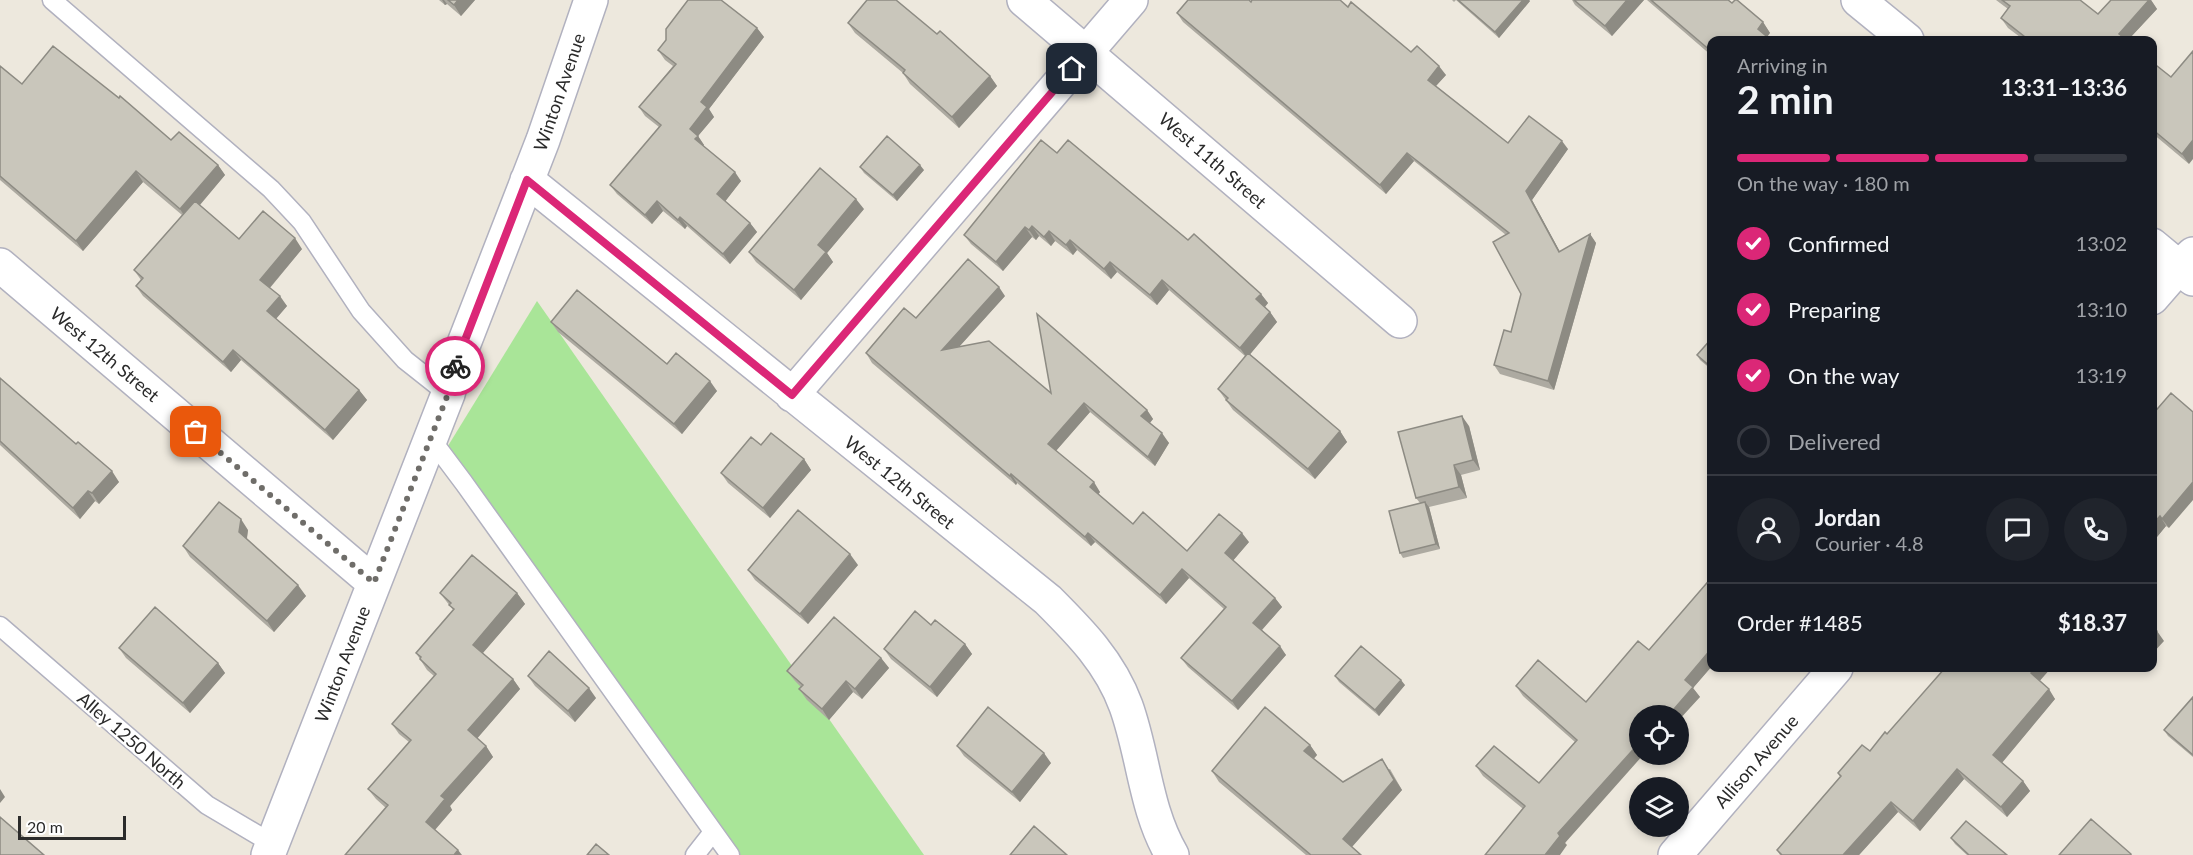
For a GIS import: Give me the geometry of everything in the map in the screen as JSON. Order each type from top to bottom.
[{"type":"street","name":"Winton Avenue","points":[[270,850],[448,394],[456,364],[527,180],[591,0]]},
{"type":"street","name":"West 11th Street","points":[[1024,0],[1400,321]]},
{"type":"street","points":[[792,395],[1131,0]]},
{"type":"street","points":[[1858,0],[1902,36]]},
{"type":"street","name":"West 12th Street","points":[[527,180],[1048,600],[1092,645],[1116,683],[1126,708],[1155,819],[1172,855]]},
{"type":"street","points":[[2157,248],[2188,267],[2157,294]]},
{"type":"street","name":"West 12th Street","points":[[0,265],[374,583]]},
{"type":"street","name":"Allison Avenue","points":[[1675,855],[1833,672]]},
{"type":"lane","points":[[52,0],[271,189],[302,222],[361,311],[405,360],[448,394]]},
{"type":"lane","points":[[431,439],[729,855]]},
{"type":"lane","name":"Alley 1250 North","points":[[0,626],[207,805],[270,850]]},
{"type":"lane","points":[[695,855],[713,832]]},
{"type":"green space","points":[[537,301],[924,855],[735,855],[443,454]]},
{"type":"building","points":[[448,0],[458,0],[454,5]]},
{"type":"building","points":[[688,0],[721,0],[757,28],[701,102],[707,107],[690,129],[698,136],[695,139],[735,172],[717,194],[750,223],[723,254],[680,217],[678,220],[657,201],[645,215],[610,185],[661,125],[639,107],[676,64],[658,50],[666,40],[666,29]]},
{"type":"building","points":[[867,0],[896,0],[937,34],[940,31],[990,76],[952,117],[903,73],[905,70],[848,23]]},
{"type":"building","points":[[1188,0],[1249,0],[1251,2],[1252,0],[1340,0],[1348,7],[1351,2],[1411,52],[1417,46],[1439,66],[1428,80],[1508,143],[1529,116],[1562,141],[1526,191],[1559,252],[1590,234],[1548,381],[1494,365],[1504,330],[1511,332],[1521,294],[1493,242],[1509,233],[1407,153],[1380,185],[1177,13]]},
{"type":"building","points":[[1458,0],[1523,0],[1495,32]]},
{"type":"building","points":[[1574,0],[1627,0],[1605,26]]},
{"type":"building","points":[[1651,0],[1728,0],[1732,3],[1737,0],[1763,22],[1758,29],[1766,36],[1707,36],[1707,48]]},
{"type":"building","points":[[2002,0],[2080,0],[2098,14],[2111,0],[2149,0],[2119,34],[2122,36],[2024,36],[2001,18],[2010,6]]},
{"type":"building","points":[[53,46],[119,98],[120,96],[171,140],[179,132],[218,165],[180,209],[136,171],[76,241],[0,176],[0,66],[22,84]]},
{"type":"building","points":[[2193,51],[2193,140],[2182,154],[2157,133],[2157,66],[2171,77]]},
{"type":"building","points":[[887,136],[920,165],[893,195],[860,167]]},
{"type":"building","points":[[1041,140],[1057,153],[1068,140],[1188,240],[1194,234],[1261,294],[1256,299],[1270,312],[1240,348],[1162,280],[1150,295],[1110,262],[1104,269],[1070,240],[1066,245],[1049,231],[1044,237],[1032,226],[1029,230],[1025,227],[996,262],[964,235]]},
{"type":"building","points":[[820,168],[856,199],[818,245],[826,252],[794,290],[749,252]]},
{"type":"building","points":[[195,201],[239,239],[263,211],[295,238],[260,280],[280,296],[267,311],[359,390],[325,430],[233,350],[223,362],[136,286],[143,278],[134,270]]},
{"type":"building","points":[[968,259],[999,287],[942,350],[989,341],[1051,393],[1037,314],[1147,410],[1141,416],[1162,433],[1148,457],[1084,403],[1048,444],[1094,482],[1090,487],[1133,524],[1143,512],[1187,551],[1219,514],[1242,533],[1225,553],[1275,598],[1253,623],[1280,646],[1232,701],[1181,658],[1226,607],[1182,569],[1160,595],[1088,533],[1085,537],[1011,474],[1010,476],[866,353],[904,308],[916,318]]},
{"type":"building","points":[[577,290],[667,364],[676,353],[710,381],[674,424],[551,322]]},
{"type":"building","points":[[1707,344],[1707,364],[1697,355]]},
{"type":"building","points":[[1248,353],[1340,431],[1308,469],[1226,400],[1228,398],[1218,389]]},
{"type":"building","points":[[0,378],[76,444],[78,442],[112,471],[92,493],[88,491],[73,508],[0,441]]},
{"type":"building","points":[[2171,393],[2193,412],[2193,484],[2162,519],[2160,516],[2157,519],[2157,409]]},
{"type":"building","points":[[1462,416],[1473,460],[1454,465],[1459,487],[1416,498],[1398,432]]},
{"type":"building","points":[[771,433],[804,459],[763,508],[721,473],[751,437],[761,445]]},
{"type":"building","points":[[219,502],[241,519],[239,532],[298,585],[267,621],[183,546]]},
{"type":"building","points":[[1425,502],[1436,544],[1400,553],[1389,511]]},
{"type":"building","points":[[798,510],[850,554],[800,614],[748,570]]},
{"type":"building","points":[[472,555],[517,593],[473,645],[513,679],[468,730],[486,746],[441,796],[445,799],[426,822],[458,850],[454,855],[345,855],[388,805],[368,789],[411,740],[392,724],[436,674],[416,653],[454,609],[440,593]]},
{"type":"building","points":[[1707,583],[1707,654],[1685,680],[1693,687],[1677,705],[1629,705],[1629,754],[1558,833],[1560,836],[1545,855],[1485,855],[1525,806],[1476,766],[1494,746],[1539,783],[1577,740],[1516,686],[1538,660],[1586,702],[1638,641],[1649,650]]},
{"type":"building","points":[[155,607],[218,663],[183,703],[119,648]]},
{"type":"building","points":[[915,611],[931,625],[935,620],[965,644],[930,687],[884,649]]},
{"type":"building","points":[[834,617],[881,658],[855,689],[846,681],[822,709],[799,689],[803,685],[787,671]]},
{"type":"building","points":[[1361,646],[1401,680],[1375,710],[1335,676]]},
{"type":"building","points":[[549,651],[589,688],[568,711],[528,676]]},
{"type":"building","points":[[1941,672],[2032,672],[2049,689],[1993,755],[2023,781],[2001,807],[1957,769],[1913,821],[1891,802],[1843,855],[1782,855],[1777,850],[1841,776],[1838,773],[1862,745],[1870,751],[1885,732],[1887,734]]},
{"type":"building","points":[[2193,697],[2193,755],[2164,730]]},
{"type":"building","points":[[988,707],[1044,753],[1012,792],[957,746]]},
{"type":"building","points":[[1265,707],[1310,745],[1304,751],[1343,782],[1382,759],[1394,780],[1343,839],[1361,855],[1311,855],[1212,771]]},
{"type":"building","points":[[0,817],[44,855],[0,855]]},
{"type":"building","points":[[2091,819],[2131,854],[2131,855],[2059,855]]},
{"type":"building","points":[[1966,821],[2007,855],[1969,855],[1951,838]]},
{"type":"building","points":[[1034,826],[1067,855],[1010,855]]},
{"type":"building","points":[[596,844],[609,855],[587,855]]},
{"type":"way so far","points":[[196,432],[374,583],[448,394],[455,366]]},
{"type":"route","points":[[455,366],[527,180],[792,395],[1072,69]]}]
